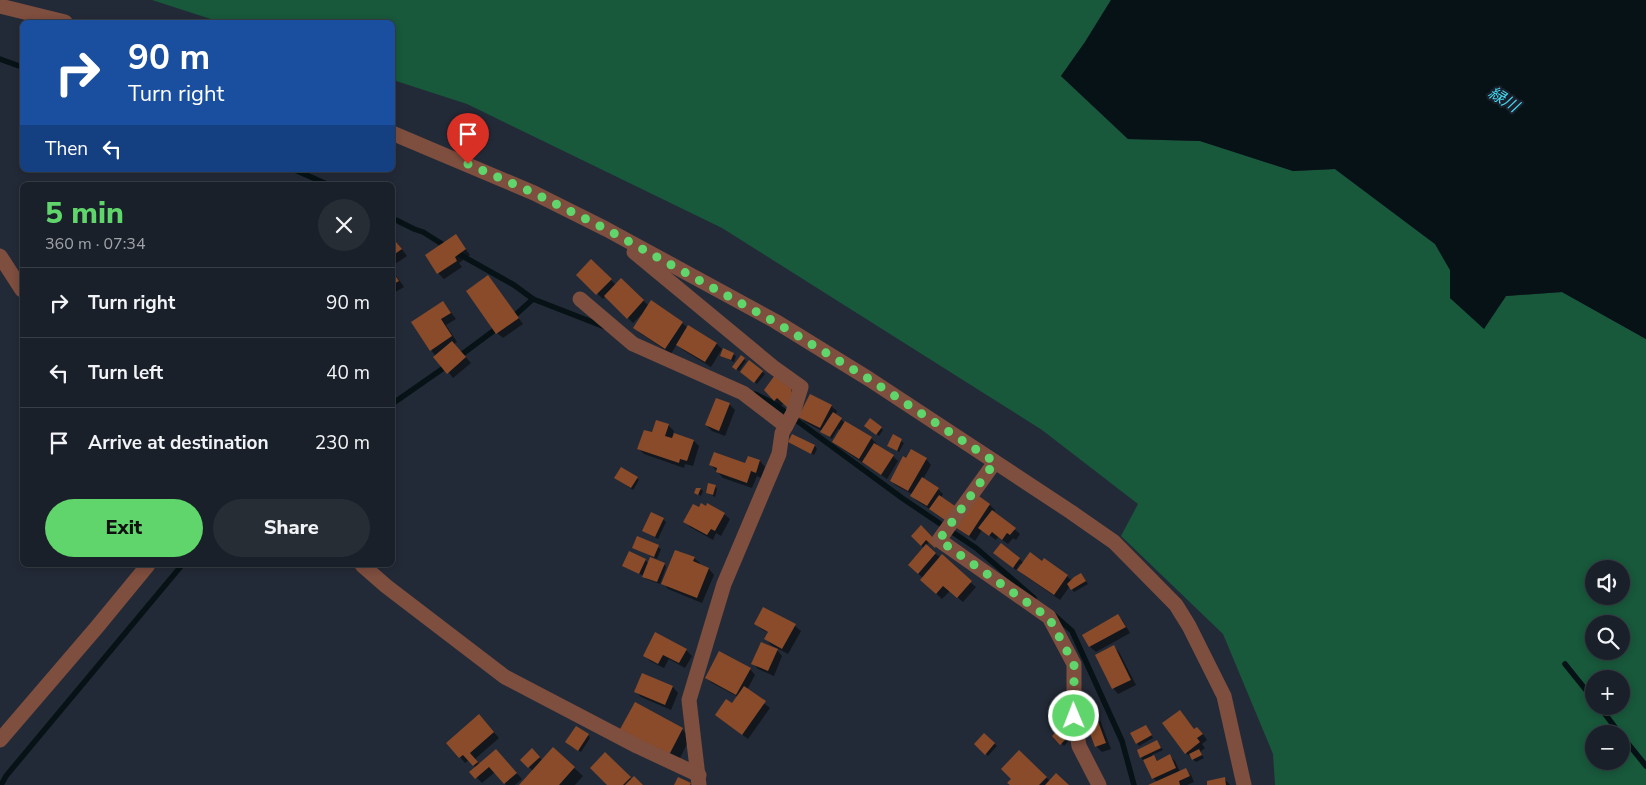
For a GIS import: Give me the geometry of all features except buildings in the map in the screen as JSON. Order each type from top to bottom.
[{"type":"street","points":[[0,6],[57,20]]},
{"type":"street","points":[[395,134],[534,193],[606,229],[775,322],[869,379],[1114,542],[1176,605],[1190,626],[1224,696],[1244,785]]},
{"type":"street","points":[[606,229],[773,367],[801,387],[793,413],[782,433],[778,454],[724,584],[688,700],[699,780]]},
{"type":"street","points":[[0,256],[20,287]]},
{"type":"street","points":[[580,299],[633,344],[743,393],[786,426]]},
{"type":"street","points":[[995,462],[939,540],[1049,618],[1074,664],[1074,716],[1079,746],[1098,785]]},
{"type":"street","points":[[0,740],[146,567]]},
{"type":"street","points":[[364,567],[386,586],[505,677],[699,780]]},
{"type":"green space","points":[[152,0],[1111,0],[1061,76],[1128,139],[1200,141],[1293,171],[1335,169],[1435,244],[1450,270],[1450,298],[1484,328],[1506,296],[1562,292],[1646,339],[1646,785],[1275,785],[1273,754],[1223,634],[1121,536],[1138,504],[1042,430],[722,228],[467,104],[395,81],[395,20],[214,20]]},
{"type":"water","name":"緑川","points":[[1111,0],[1646,0],[1646,339],[1562,292],[1506,296],[1484,329],[1450,298],[1450,270],[1435,244],[1335,169],[1293,171],[1200,141],[1128,139],[1061,76]]},
{"type":"waterway","points":[[0,59],[20,66]]},
{"type":"waterway","points":[[300,172],[322,182]]},
{"type":"waterway","points":[[395,220],[423,232],[514,285],[533,299],[605,327]]},
{"type":"waterway","points":[[512,318],[533,299]]},
{"type":"waterway","points":[[457,358],[500,326]]},
{"type":"waterway","points":[[395,402],[448,365]]},
{"type":"waterway","points":[[755,394],[773,403],[902,498],[976,548],[1034,598]]},
{"type":"waterway","points":[[1,785],[6,776],[180,567]]},
{"type":"waterway","points":[[1054,615],[1072,631],[1122,741],[1134,785]]},
{"type":"waterway","points":[[1565,664],[1585,689]]},
{"type":"waterway","points":[[1606,715],[1613,725]]},
{"type":"waterway","points":[[1630,746],[1646,766]]},
{"type":"route","points":[[468,164],[534,193],[606,229],[775,322],[869,379],[995,462],[939,540],[1049,618],[1074,664],[1074,716]]}]
